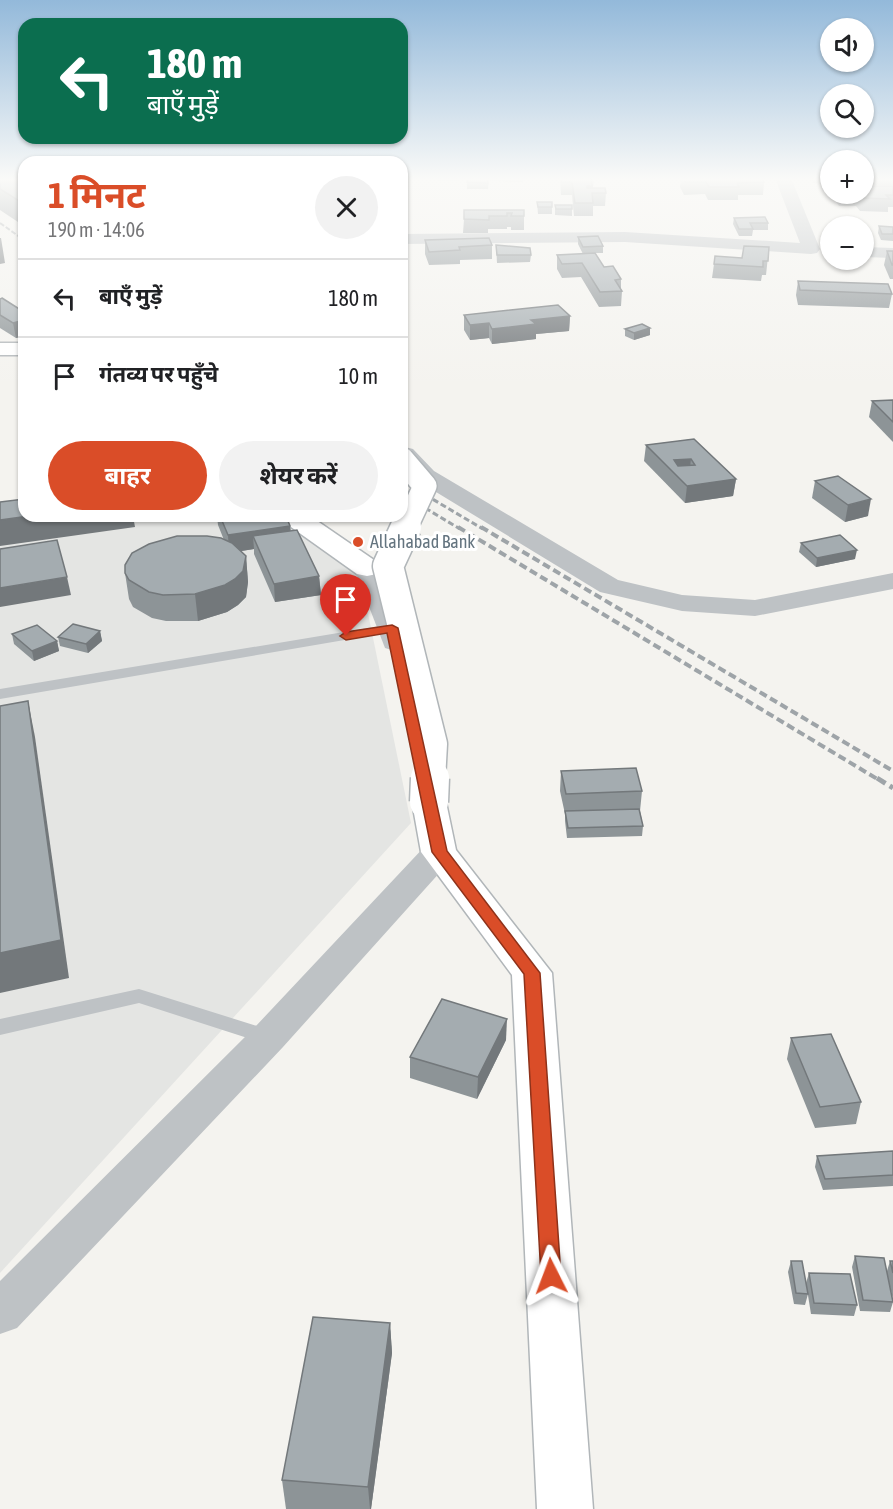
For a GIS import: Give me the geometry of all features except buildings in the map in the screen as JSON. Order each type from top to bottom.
[{"type":"street","points":[[802,248],[820,249]]},
{"type":"street","points":[[874,252],[893,253]]},
{"type":"street","points":[[0,349],[18,349]]},
{"type":"street","points":[[408,457],[426,476],[609,586],[682,603],[755,608],[893,581]]},
{"type":"street","points":[[408,466],[425,486],[388,566],[432,744],[429,802]]},
{"type":"street","points":[[302,522],[367,568],[392,628],[439,852],[532,973],[565,1509]]},
{"type":"street","points":[[0,1313],[269,1037],[439,852]]},
{"type":"lane","points":[[0,694],[392,628]]},
{"type":"lane","points":[[0,1027],[139,996],[269,1037]]},
{"type":"shaded area","points":[[18,518],[18,522],[318,522],[355,550],[411,823],[0,1273],[0,521]]},
{"type":"railway","points":[[408,485],[483,529]]},
{"type":"railway","points":[[408,498],[460,529]]},
{"type":"railway","points":[[458,527],[879,780]]},
{"type":"railway","points":[[481,527],[893,771]]},
{"type":"railway","points":[[877,778],[893,788]]},
{"type":"place","name":"Allahabad Bank","points":[[358,542]]},
{"type":"route","points":[[346,636],[392,628],[439,852],[532,973],[551,1276]]}]
